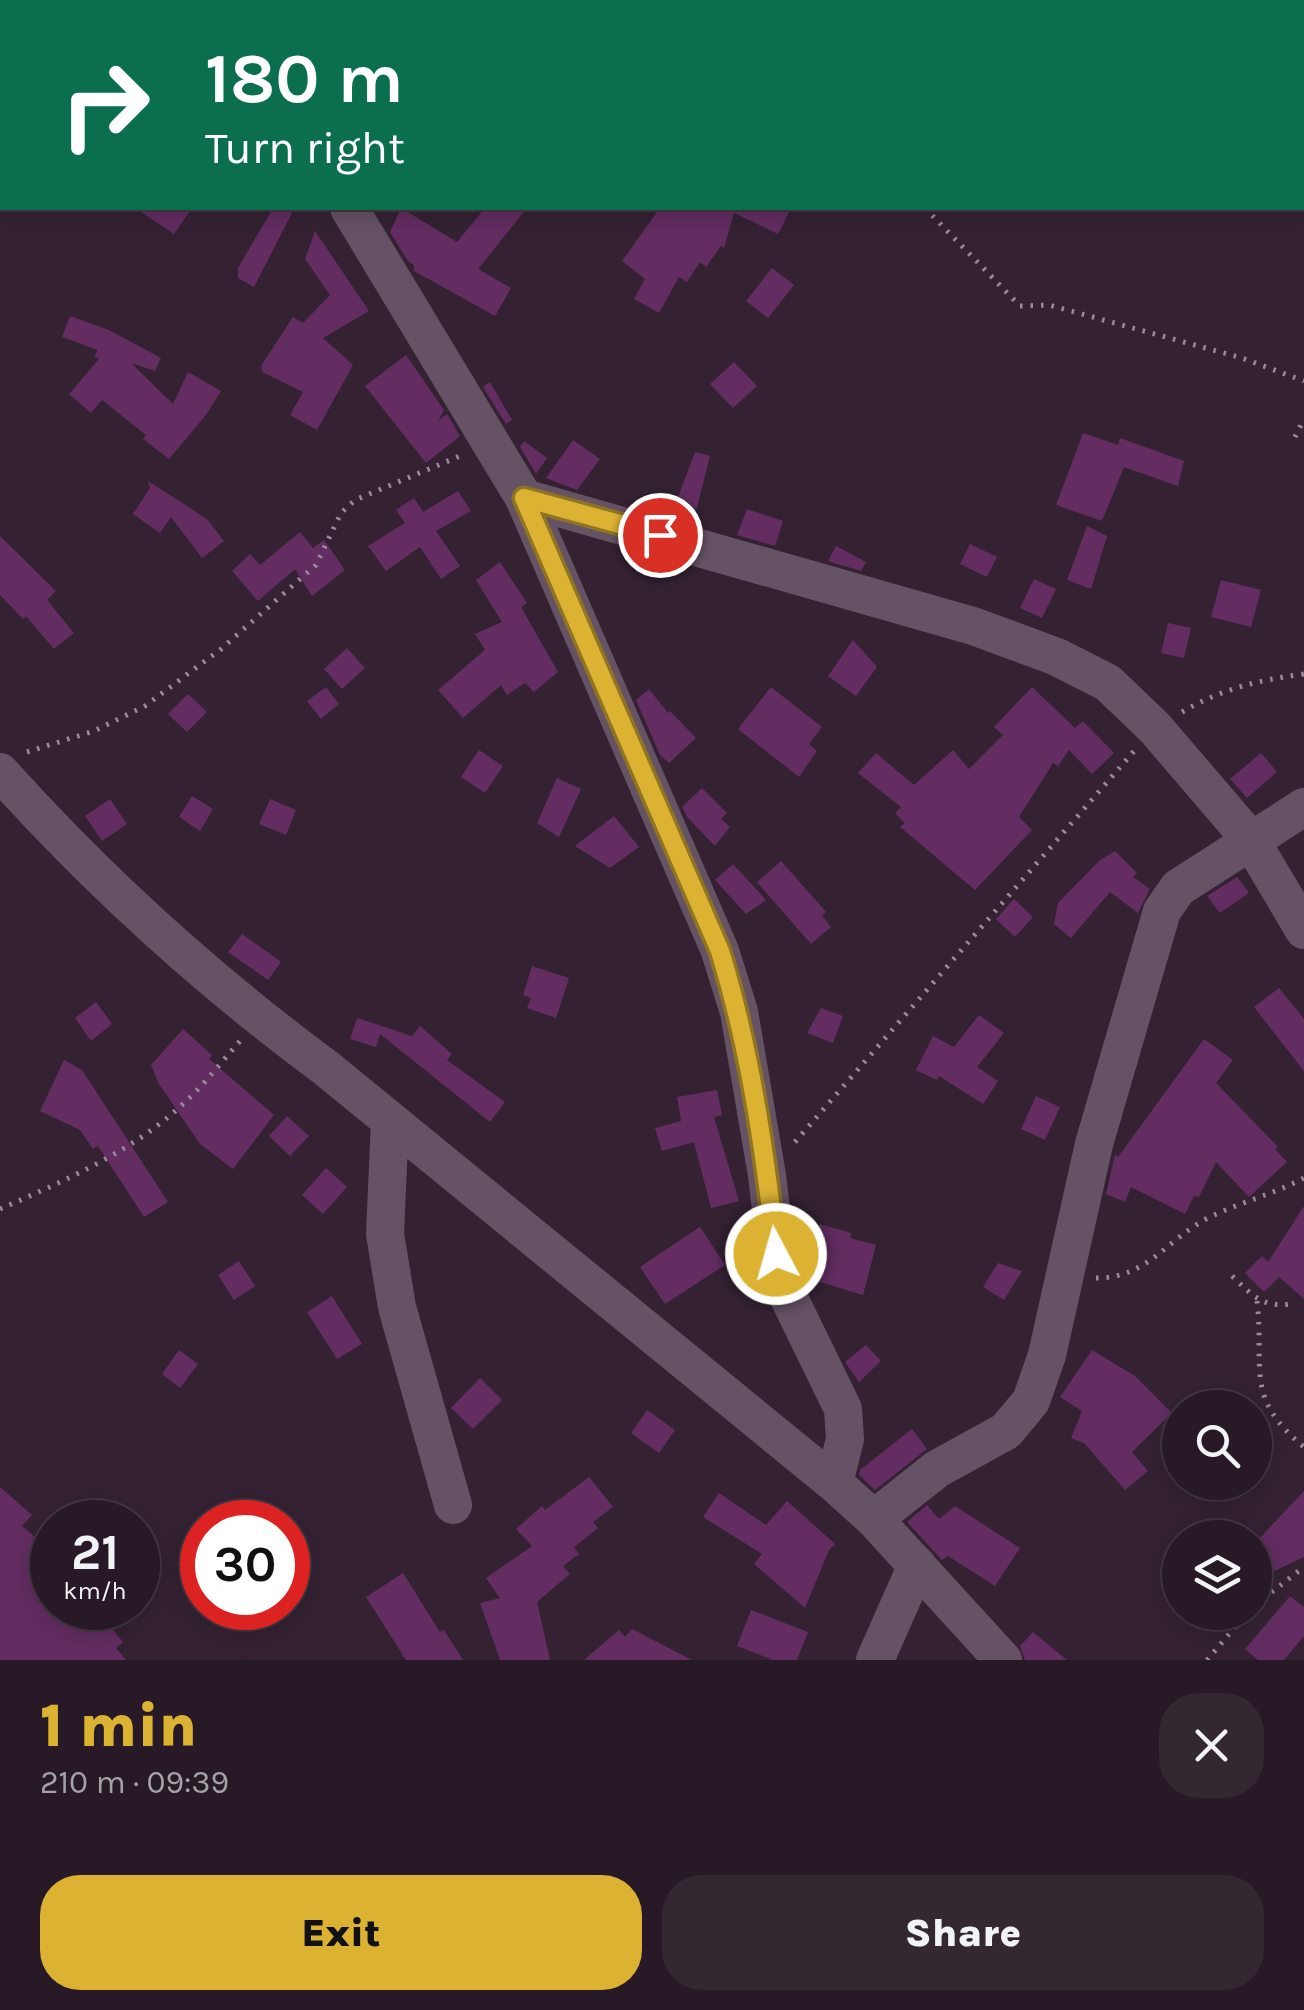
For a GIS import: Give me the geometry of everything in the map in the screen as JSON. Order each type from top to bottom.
[{"type":"street","points":[[350,210],[524,498],[720,951],[739,1012],[767,1175],[776,1254],[789,1298],[843,1409],[844,1439],[834,1483]]},
{"type":"street","points":[[524,498],[972,626],[1040,650],[1108,683],[1155,728],[1250,839],[1304,930]]},
{"type":"street","points":[[8,765],[70,849],[133,910],[259,1018],[390,1120],[834,1483],[874,1519],[1003,1660]]},
{"type":"street","points":[[874,1519],[938,1468],[1006,1431],[1031,1402],[1047,1355],[1094,1144],[1162,910],[1178,888],[1304,807]]},
{"type":"street","points":[[390,1120],[385,1234],[397,1307],[453,1505]]},
{"type":"street","points":[[875,1660],[917,1565]]},
{"type":"path","points":[[927,210],[1020,306],[1049,305],[1242,358],[1304,381]]},
{"type":"path","points":[[1296,436],[1304,419]]},
{"type":"path","points":[[8,765],[30,750],[94,731],[145,706],[222,649],[316,565],[342,512],[355,500],[490,444]]},
{"type":"path","points":[[767,1175],[1155,728],[1210,695],[1262,679],[1304,674]]},
{"type":"path","points":[[0,1208],[58,1183],[143,1137],[185,1103],[259,1018]]},
{"type":"path","points":[[1063,1278],[1115,1278],[1134,1272],[1205,1219],[1304,1178]]},
{"type":"path","points":[[1232,1276],[1257,1301],[1277,1306],[1290,1304]]},
{"type":"path","points":[[1257,1301],[1261,1333],[1257,1362],[1264,1404],[1304,1447]]},
{"type":"path","points":[[1272,1592],[1304,1568]]},
{"type":"path","points":[[1207,1660],[1233,1630]]},
{"type":"building","points":[[138,210],[191,210],[174,234]]},
{"type":"building","points":[[272,210],[293,211],[254,287],[238,278],[238,268]]},
{"type":"building","points":[[400,210],[404,210],[457,242],[483,210],[525,210],[478,269],[511,288],[495,316],[414,271],[414,265],[390,232]]},
{"type":"building","points":[[659,210],[790,210],[778,234],[734,213],[724,248],[721,246],[706,267],[700,262],[687,282],[679,277],[659,313],[634,299],[645,279],[622,261]]},
{"type":"building","points":[[315,231],[369,311],[323,338],[353,365],[317,430],[290,415],[303,392],[262,372],[261,366],[293,317],[303,323],[330,295],[305,259]]},
{"type":"building","points":[[772,268],[794,285],[768,318],[746,301]]},
{"type":"building","points":[[70,316],[109,330],[161,358],[155,371],[131,363],[173,404],[188,372],[221,391],[169,459],[102,400],[91,413],[69,394],[99,359],[94,356],[98,350],[62,337]]},
{"type":"building","points":[[406,355],[444,410],[438,421],[447,414],[460,436],[426,463],[365,386]]},
{"type":"building","points":[[734,362],[757,386],[733,408],[710,384]]},
{"type":"building","points":[[490,382],[512,420],[506,424],[483,387]]},
{"type":"building","points":[[1083,433],[1118,445],[1120,438],[1184,461],[1178,486],[1124,467],[1102,521],[1056,505]]},
{"type":"building","points":[[573,440],[600,459],[577,490],[546,478]]},
{"type":"building","points":[[524,441],[547,458],[536,474],[520,447]]},
{"type":"building","points":[[695,452],[710,456],[693,523],[661,514],[661,510],[672,513]]},
{"type":"building","points":[[148,481],[207,519],[224,541],[202,558],[171,517],[160,533],[133,514],[150,488]]},
{"type":"building","points":[[458,491],[471,511],[436,531],[460,566],[441,579],[420,547],[386,571],[368,546],[405,523],[396,510],[414,498],[423,512]]},
{"type":"building","points":[[747,509],[783,521],[775,546],[737,535]]},
{"type":"building","points":[[1087,526],[1107,536],[1091,589],[1067,580]]},
{"type":"building","points":[[300,532],[313,548],[324,540],[345,570],[312,596],[295,569],[258,601],[232,571],[250,554],[260,565]]},
{"type":"building","points":[[0,536],[56,591],[47,600],[74,633],[54,649],[26,616],[23,619],[0,595]]},
{"type":"building","points":[[970,544],[997,557],[987,577],[960,564]]},
{"type":"building","points":[[836,546],[866,562],[861,571],[828,561]]},
{"type":"building","points":[[500,562],[527,603],[521,607],[558,672],[534,692],[525,683],[507,695],[501,685],[463,718],[438,690],[485,650],[475,634],[502,622],[476,580]]},
{"type":"building","points":[[1034,579],[1056,589],[1042,618],[1020,608]]},
{"type":"building","points":[[1221,580],[1261,590],[1251,627],[1211,617]]},
{"type":"building","points":[[1168,623],[1191,628],[1184,658],[1161,653]]},
{"type":"building","points":[[853,640],[877,667],[856,696],[828,676]]},
{"type":"building","points":[[347,648],[365,668],[342,689],[324,669]]},
{"type":"building","points":[[326,687],[339,704],[321,719],[307,701]]},
{"type":"building","points":[[771,687],[822,727],[809,744],[817,751],[799,777],[738,729]]},
{"type":"building","points":[[1032,687],[1075,728],[1083,721],[1114,753],[1092,774],[1069,750],[1058,766],[1053,763],[1019,817],[1032,830],[975,890],[900,827],[905,823],[895,813],[901,807],[858,773],[876,753],[914,785],[953,750],[969,769],[1003,735],[994,727]]},
{"type":"building","points":[[649,689],[696,738],[669,763],[660,755],[636,700]]},
{"type":"building","points":[[188,694],[207,712],[187,732],[168,714]]},
{"type":"building","points":[[479,750],[503,766],[485,793],[461,777]]},
{"type":"building","points":[[1261,753],[1277,772],[1247,798],[1230,779]]},
{"type":"building","points":[[557,778],[581,789],[559,837],[537,823]]},
{"type":"building","points":[[702,788],[727,813],[721,819],[730,827],[715,846],[682,807]]},
{"type":"building","points":[[192,796],[213,809],[200,831],[179,817]]},
{"type":"building","points":[[110,799],[127,824],[102,841],[85,816]]},
{"type":"building","points":[[270,799],[296,810],[286,835],[259,824]]},
{"type":"building","points":[[614,816],[639,847],[610,868],[575,846]]},
{"type":"building","points":[[1115,851],[1137,873],[1133,877],[1150,889],[1138,913],[1110,892],[1071,938],[1054,924],[1058,903],[1100,860]]},
{"type":"building","points":[[781,861],[826,912],[822,916],[831,927],[811,944],[757,882]]},
{"type":"building","points":[[733,864],[766,900],[746,914],[715,880]]},
{"type":"building","points":[[1237,877],[1249,893],[1220,913],[1207,896]]},
{"type":"building","points":[[1014,899],[1033,917],[1015,937],[996,919]]},
{"type":"building","points":[[242,934],[281,962],[268,980],[228,952]]},
{"type":"building","points":[[532,966],[569,978],[556,1018],[527,1008],[531,998],[523,995]]},
{"type":"building","points":[[1279,988],[1304,1019],[1304,1071],[1254,1007]]},
{"type":"building","points":[[96,1002],[112,1024],[91,1041],[75,1018]]},
{"type":"building","points":[[821,1008],[843,1016],[833,1043],[807,1033]]},
{"type":"building","points":[[979,1015],[1004,1033],[977,1067],[998,1081],[983,1104],[939,1076],[937,1080],[916,1070],[933,1036],[954,1047]]},
{"type":"building","points":[[357,1018],[412,1036],[420,1026],[452,1054],[447,1060],[505,1102],[490,1122],[380,1034],[376,1047],[350,1039]]},
{"type":"building","points":[[183,1029],[212,1055],[209,1059],[274,1115],[233,1169],[200,1144],[159,1084],[151,1065]]},
{"type":"building","points":[[1204,1039],[1233,1060],[1216,1083],[1278,1147],[1275,1149],[1287,1162],[1249,1197],[1216,1162],[1199,1197],[1194,1196],[1185,1214],[1131,1187],[1125,1202],[1106,1194],[1115,1155],[1118,1157]]},
{"type":"building","points":[[64,1060],[82,1070],[168,1202],[144,1217],[98,1146],[93,1149],[80,1130],[40,1111]]},
{"type":"building","points":[[717,1090],[722,1115],[714,1117],[739,1201],[711,1208],[694,1142],[662,1151],[655,1128],[681,1121],[677,1097]]},
{"type":"building","points":[[1036,1096],[1060,1107],[1045,1140],[1021,1129]]},
{"type":"building","points":[[287,1116],[309,1136],[290,1156],[269,1136]]},
{"type":"building","points":[[326,1168],[347,1187],[323,1214],[302,1195]]},
{"type":"building","points":[[1304,1206],[1304,1299],[1279,1277],[1264,1292],[1245,1273],[1262,1256],[1268,1262]]},
{"type":"building","points":[[820,1224],[876,1245],[863,1295],[807,1278],[805,1273]]},
{"type":"building","points":[[700,1227],[725,1265],[665,1304],[640,1267]]},
{"type":"building","points":[[239,1261],[255,1286],[234,1300],[218,1275]]},
{"type":"building","points":[[998,1263],[1022,1271],[1004,1300],[983,1287]]},
{"type":"building","points":[[332,1296],[362,1344],[337,1359],[307,1312]]},
{"type":"building","points":[[866,1345],[881,1361],[859,1382],[845,1362]]},
{"type":"building","points":[[179,1350],[198,1364],[180,1388],[162,1374]]},
{"type":"building","points":[[1092,1350],[1135,1376],[1162,1403],[1162,1423],[1132,1452],[1148,1471],[1125,1490],[1084,1443],[1071,1438],[1082,1411],[1060,1397]]},
{"type":"building","points":[[480,1378],[502,1400],[473,1429],[451,1408]]},
{"type":"building","points":[[647,1410],[675,1430],[659,1453],[631,1433]]},
{"type":"building","points":[[912,1429],[927,1449],[875,1490],[859,1475],[860,1470]]},
{"type":"building","points":[[589,1477],[613,1507],[593,1522],[598,1528],[574,1547],[579,1554],[563,1566],[570,1574],[537,1602],[550,1660],[500,1660],[480,1603],[500,1598],[486,1578],[532,1546],[516,1529],[542,1506],[545,1510]]},
{"type":"building","points":[[0,1487],[30,1513],[22,1526],[30,1533],[30,1630],[113,1630],[123,1642],[116,1648],[126,1660],[0,1660]]},
{"type":"building","points":[[1304,1491],[1304,1557],[1272,1572],[1272,1525]]},
{"type":"building","points":[[719,1493],[766,1525],[787,1501],[835,1544],[805,1608],[754,1564],[762,1554],[703,1517]]},
{"type":"building","points":[[927,1505],[939,1519],[955,1506],[1020,1548],[995,1586],[948,1556],[942,1560],[907,1522]]},
{"type":"building","points":[[403,1573],[440,1632],[444,1630],[463,1660],[406,1660],[366,1597]]},
{"type":"building","points":[[1290,1596],[1304,1607],[1304,1636],[1284,1660],[1258,1660],[1245,1649],[1261,1630],[1272,1630],[1272,1617]]},
{"type":"building","points":[[751,1610],[808,1632],[797,1660],[773,1660],[737,1646]]},
{"type":"building","points":[[632,1629],[692,1660],[584,1660],[619,1630],[625,1637]]},
{"type":"building","points":[[1033,1632],[1067,1660],[1025,1660],[1020,1646]]},
{"type":"route","points":[[660,535],[524,498],[720,951],[739,1012],[767,1175],[776,1254]]}]
